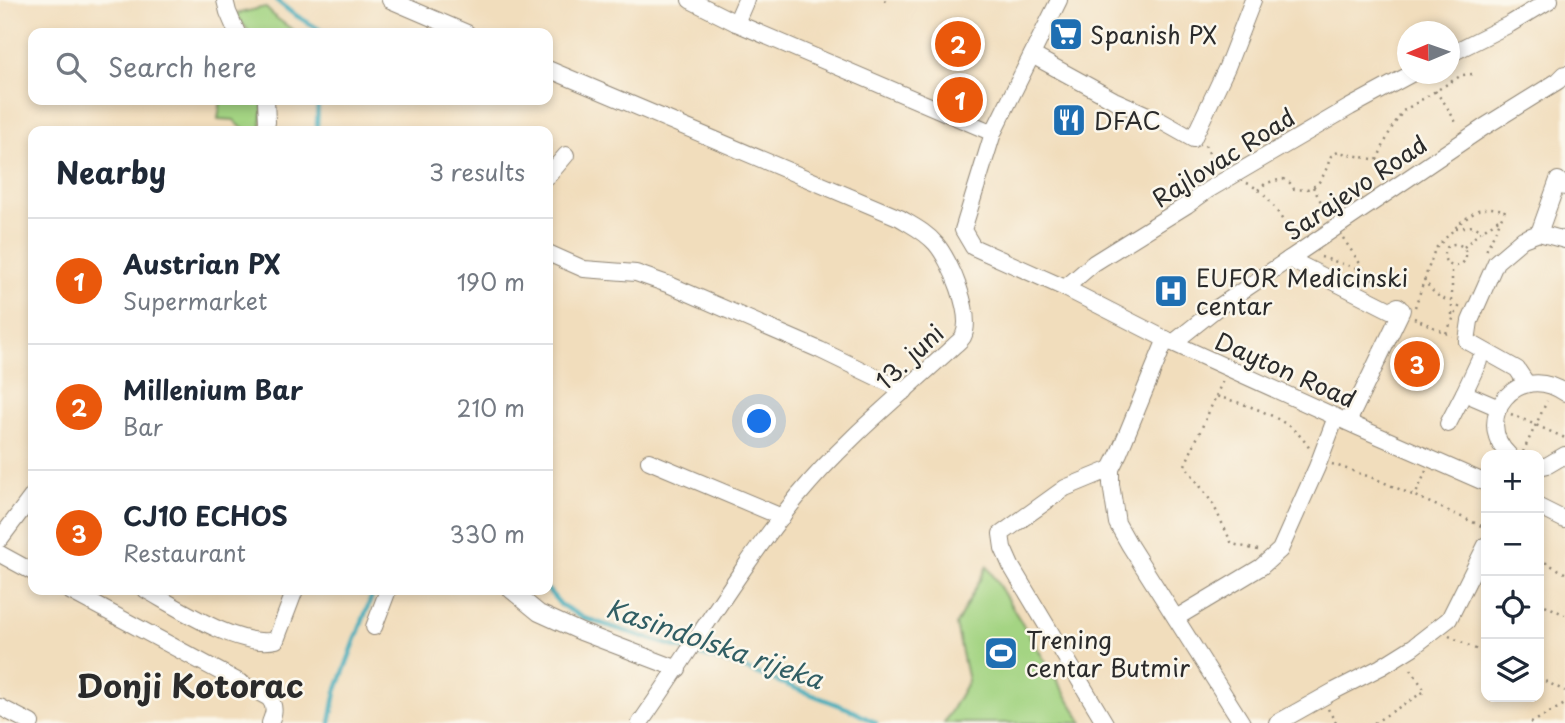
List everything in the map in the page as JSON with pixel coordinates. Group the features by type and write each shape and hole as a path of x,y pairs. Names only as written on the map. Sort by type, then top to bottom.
{"street":[{"path":"225,0 235,28"},
{"path":"390,0 455,28"},
{"path":"690,0 736,23 993,133 1059,0"},
{"path":"736,23 746,0"},
{"path":"1032,55 1193,139 1227,67 1253,0"},
{"path":"1460,49 1550,0"},
{"name":"13. juni","path":"553,71 900,218 925,233 944,254 965,313 963,336 955,345 844,446 799,495 758,549 640,723"},
{"name":"Sarajevo Road","path":"1169,341 1466,139 1563,81"},
{"name":"Rajlovac Road","path":"1065,288 1094,263 1208,190 1397,82"},
{"path":"266,105 266,126"},
{"name":"Dayton Road","path":"993,133 963,230 973,247 1065,288 1169,341 1481,481"},
{"path":"553,170 566,155"},
{"path":"1539,233 1558,180 1565,187"},
{"path":"1527,384 1517,369 1467,341 1470,321 1496,262 1523,239 1539,233 1565,240"},
{"path":"553,255 584,269 636,273 670,285 820,350 905,391"},
{"path":"1289,260 1390,310 1405,308"},
{"path":"1176,618 1261,567 1280,550 1319,460 1405,308"},
{"path":"1169,341 1111,469 1117,523 1242,723"},
{"path":"1448,424 1479,361"},
{"path":"1505,450 1499,442 1495,419 1506,397 1527,384 1543,383 1560,390"},
{"path":"1464,393 1499,408"},
{"path":"1544,466 1565,455"},
{"path":"649,460 782,517"},
{"path":"1105,723 1011,566 1003,548 1001,534 1065,488 1111,469"},
{"path":"0,539 28,502"},
{"path":"1544,510 1565,520"},
{"path":"0,554 28,569"},
{"path":"1277,723 1381,667 1450,619 1481,555"},
{"path":"77,595 269,698 274,711 270,723"},
{"path":"155,595 229,634 252,641 267,642 276,640 293,595"},
{"path":"374,627 386,595"},
{"path":"517,595 539,612 581,632 681,664"},
{"path":"0,707 31,723"}],"path":[{"path":"1258,190 1266,183 1283,179 1294,189 1303,191 1313,187 1325,174 1331,156 1338,152 1377,160 1391,129 1403,111 1462,75 1472,74"},
{"path":"1435,91 1466,139"},
{"path":"1405,308 1424,279 1436,250 1456,228 1478,210 1505,210 1485,251"},
{"path":"1464,248 1502,216"},
{"path":"1456,228 1473,226 1483,231"},
{"path":"1449,245 1464,248 1465,261 1459,266 1452,267 1444,261 1443,255 1449,245"},
{"path":"1452,267 1452,322"},
{"path":"1424,279 1439,297 1452,300"},
{"path":"1446,333 1463,299"},
{"path":"1225,374 1185,465 1213,504 1231,544 1274,555"},
{"path":"1524,450 1536,425 1560,390"},
{"path":"1217,394 1261,408 1297,432 1319,460 1376,480 1481,526"},
{"path":"1499,408 1565,438"},
{"path":"1415,496 1423,477"},
{"path":"1544,562 1565,573"},
{"path":"1544,604 1565,615"},
{"path":"1437,629 1481,652"},
{"path":"1374,723 1425,691 1401,654"},
{"path":"1544,680 1565,691"},
{"path":"1531,723 1565,704"}],"green space":[{"path":"265,7 290,28 246,28 235,14"},
{"path":"220,105 263,105 261,126 240,126 234,120 218,119"},
{"name":"Trening centar Butmir","path":"987,566 1083,723 944,723 968,681 956,625"}],"waterway":[{"name":"Kasindolska rijeka","path":"276,0 317,28"},
{"name":"Kasindolska rijeka","path":"317,126 318,105"},
{"path":"330,723 336,692 372,595"},
{"name":"Kasindolska rijeka","path":"552,595 561,605 584,618 685,650"},
{"name":"Kasindolska rijeka","path":"694,653 735,665 849,709 876,723"}],"place":[{"name":"Spanish PX","path":"1066,34"},
{"name":"Millenium Bar","path":"958,44"},
{"name":"Austrian PX","path":"960,100"},
{"name":"DFAC","path":"1069,120"},
{"name":"EUFOR Medicinski centar","path":"1171,291"},
{"name":"CJ10 ECHOS","path":"1417,364"},
{"name":"Trening centar Butmir","path":"1001,653"}],"district":[{"name":"Donji Kotorac","path":"190,685"}]}
